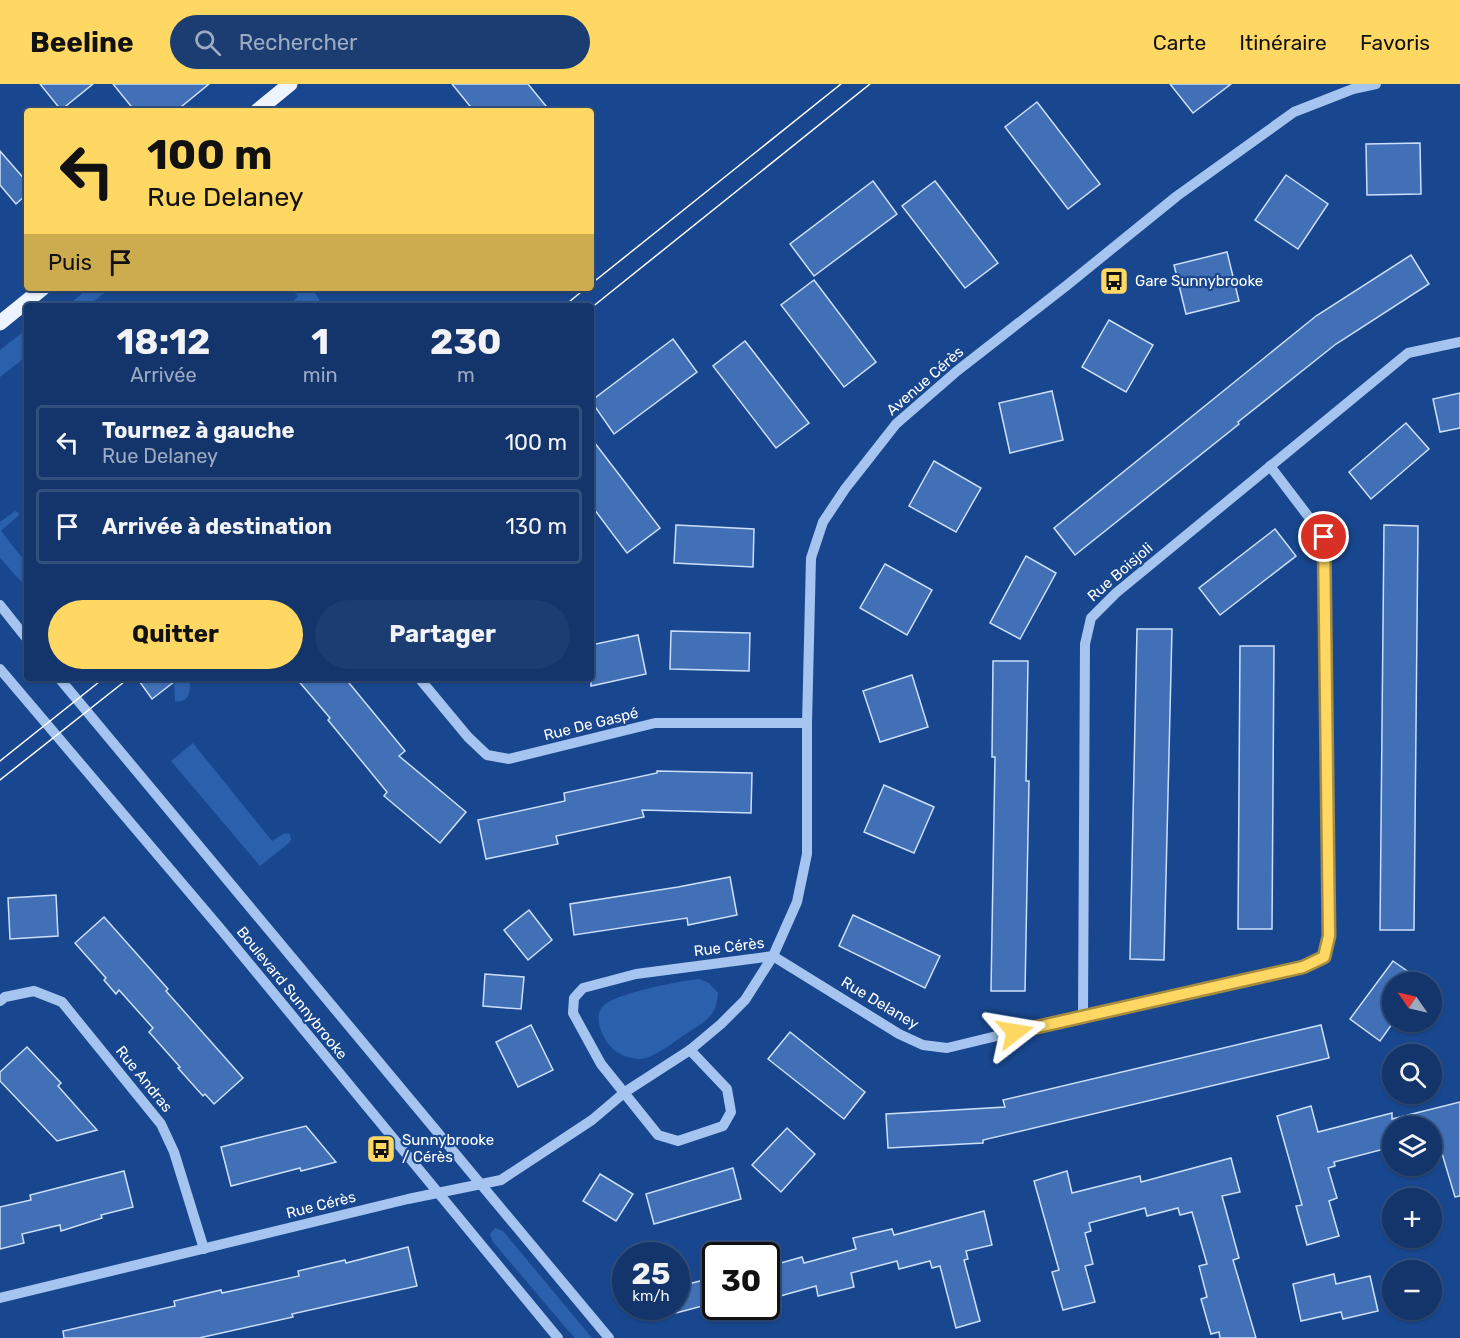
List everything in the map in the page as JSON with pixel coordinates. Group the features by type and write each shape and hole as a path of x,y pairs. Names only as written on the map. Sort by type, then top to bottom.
{"main road":[{"path":"261,108 290,84"},
{"path":"25,303 39,291"},
{"path":"0,323 24,303"}],"street":[{"name":"Avenue Cérès","path":"773,956 797,902 807,854 807,723 812,558 823,522 845,489 896,424 957,371 1177,196 1294,112 1343,93 1376,84"},
{"name":"Rue Boisjoli","path":"1083,1015 1085,644 1091,618 1116,593 1408,353 1460,342"},
{"name":"Rue Delaney","path":"773,956 899,1034 923,1045 947,1048 1083,1015 1303,967 1324,957 1329,936 1324,537 1270,466"},
{"path":"0,605 24,635"},
{"name":"Boulevard Sunnybrooke","path":"0,669 219,927 558,1338"},
{"name":"Boulevard Sunnybrooke","path":"62,681 609,1338"},
{"name":"Rue De Gaspé","path":"421,681 468,737 487,755 509,759 655,723 807,723"},
{"name":"Rue Cérès","path":"0,1298 408,1199 501,1180 592,1120 625,1092 690,1050 721,1024 745,999 773,956"},
{"name":"Rue Cérès","path":"690,1050 727,1089 731,1112 723,1126 678,1141 658,1135 601,1064 573,1013 573,998 583,988 636,974 773,956"},
{"name":"Rue Andras","path":"0,1001 5,997 34,991 62,1002 161,1124 174,1152 204,1250"}],"shaded area":[{"path":"85,291 106,291 92,303 71,303"},
{"path":"293,291 314,291 320,303 291,303 298,297"},
{"path":"24,331 24,358 0,377 0,350"},
{"path":"15,511 19,513 1,531 24,560 24,585 0,558 0,522"},
{"path":"174,681 190,681 187,698 175,701"},
{"path":"193,743 272,841 285,833 290,834 289,843 260,866 171,761"},
{"path":"699,979 709,983 718,993 713,1013 700,1025 646,1058 632,1058 620,1054 608,1043 602,1033 599,1015 603,1006 610,1001 634,992"},
{"path":"495,1228 503,1231 592,1338 575,1338 566,1328 493,1242 490,1234"}],"building":[{"path":"40,84 93,84 63,108 59,108"},
{"path":"113,84 209,84 180,108 133,108"},
{"path":"452,84 528,84 548,108 472,108"},
{"path":"1170,84 1231,84 1193,113"},
{"path":"1037,102 1100,184 1068,209 1005,127"},
{"path":"1420,143 1421,194 1367,195 1366,144"},
{"path":"0,151 24,179 24,197 16,204 0,185"},
{"path":"1286,175 1328,204 1298,249 1255,220"},
{"path":"873,181 897,214 814,276 790,244"},
{"path":"935,181 998,263 965,288 902,206"},
{"path":"1227,252 1239,301 1186,314 1174,265"},
{"path":"1411,255 1429,284 1336,344 1075,555 1054,528 1316,316"},
{"path":"814,280 876,362 844,387 781,305"},
{"path":"1109,320 1153,345 1126,392 1082,367"},
{"path":"673,339 697,372 614,434 594,405 594,399"},
{"path":"745,341 809,423 776,448 713,366"},
{"path":"1052,391 1063,440 1010,453 999,403"},
{"path":"1460,393 1460,428 1440,432 1433,399"},
{"path":"1406,423 1429,449 1371,499 1349,472"},
{"path":"594,442 660,528 627,553 594,509"},
{"path":"934,461 981,488 956,532 909,506"},
{"path":"676,525 754,529 753,567 674,563"},
{"path":"1384,525 1418,526 1414,930 1380,930"},
{"path":"1275,529 1296,556 1220,615 1199,588"},
{"path":"1026,556 1056,573 1020,639 990,623"},
{"path":"885,564 932,590 907,635 860,608"},
{"path":"1137,629 1172,629 1164,960 1130,959"},
{"path":"671,631 750,633 749,671 670,669"},
{"path":"638,635 646,674 591,686 591,681 594,681 594,644"},
{"path":"1240,646 1274,646 1272,929 1238,929"},
{"path":"993,661 1028,661 1026,781 1029,781 1025,991 991,991 995,757 992,757"},
{"path":"912,675 928,727 880,742 863,691"},
{"path":"139,681 175,681 152,699"},
{"path":"299,681 347,681 405,751 399,756 466,812 440,843 384,796 387,792 328,720 330,718"},
{"path":"657,771 752,773 751,813 642,810 644,817 556,836 558,844 486,859 478,820 565,801 564,793 657,773"},
{"path":"884,785 934,807 914,853 864,832"},
{"path":"730,877 737,915 688,925 687,918 574,935 570,904"},
{"path":"56,895 58,936 10,939 8,898"},
{"path":"529,910 552,940 528,960 504,930"},
{"path":"853,915 940,956 925,988 839,946"},
{"path":"104,917 243,1078 214,1104 205,1094 203,1096 178,1068 180,1067 149,1032 153,1028 119,990 116,994 104,980 106,978 75,943"},
{"path":"1393,961 1409,972 1385,972"},
{"path":"485,974 524,977 521,1009 483,1006"},
{"path":"1382,976 1382,1032 1386,1032 1380,1041 1350,1019"},
{"path":"531,1025 553,1070 518,1087 496,1042"},
{"path":"1321,1025 1329,1058 983,1140 983,1143 888,1148 886,1114 1005,1107 1003,1100"},
{"path":"790,1032 865,1092 844,1119 768,1059"},
{"path":"27,1047 61,1083 58,1086 97,1130 57,1141 0,1081 0,1072"},
{"path":"1460,1102 1460,1196 1455,1197 1442,1153 1442,1116 1404,1116"},
{"path":"1311,1106 1318,1132 1392,1113 1392,1116 1382,1116 1382,1150 1334,1162 1335,1166 1328,1168 1337,1198 1329,1201 1339,1236 1307,1245 1296,1206 1302,1205 1277,1116"},
{"path":"306,1126 336,1162 301,1171 300,1168 231,1186 221,1147"},
{"path":"787,1128 815,1154 781,1192 752,1165"},
{"path":"1231,1158 1240,1192 1222,1196 1239,1258 1233,1260 1256,1338 1220,1338 1219,1332 1211,1334 1201,1299 1207,1297 1199,1266 1207,1264 1192,1212 1180,1215 1178,1208 1147,1216 1145,1208 1089,1223 1091,1231 1085,1233 1093,1264 1085,1266 1095,1302 1063,1310 1052,1272 1059,1270 1034,1181 1067,1171 1072,1193 1140,1176 1141,1182"},
{"path":"733,1168 741,1199 654,1224 646,1194"},
{"path":"124,1171 133,1207 101,1215 102,1218 61,1231 60,1225 22,1234 24,1243 0,1249 0,1207 31,1200 30,1195"},
{"path":"600,1174 633,1194 616,1221 583,1201"},
{"path":"984,1211 992,1245 966,1251 968,1259 964,1260 980,1321 956,1328 940,1266 932,1268 930,1261 899,1269 897,1261 851,1273 854,1287 818,1296 816,1286 780,1296 780,1263 802,1257 804,1263 856,1249 853,1238 892,1229 894,1235"},
{"path":"408,1247 417,1286 199,1338 64,1338 63,1331 175,1306 174,1301 299,1276 298,1271 345,1260 346,1263"},
{"path":"1334,1274 1336,1284 1370,1276 1378,1311 1343,1319 1341,1312 1301,1321 1293,1284"},
{"path":"702,1280 702,1306 690,1309 690,1284"}],"tram line":[{"path":"594,282 841,84"},
{"path":"594,306 870,84"},
{"path":"568,303 582,291"},
{"path":"0,761 100,681"},
{"path":"0,780 125,681"}],"place":[{"name":"Gare Sunnybrooke","path":"1114,281"},
{"name":"Sunnybrooke / Cérès","path":"381,1149"}],"route":[{"path":"1015,1032 1303,967 1324,957 1329,936 1324,537"}]}
